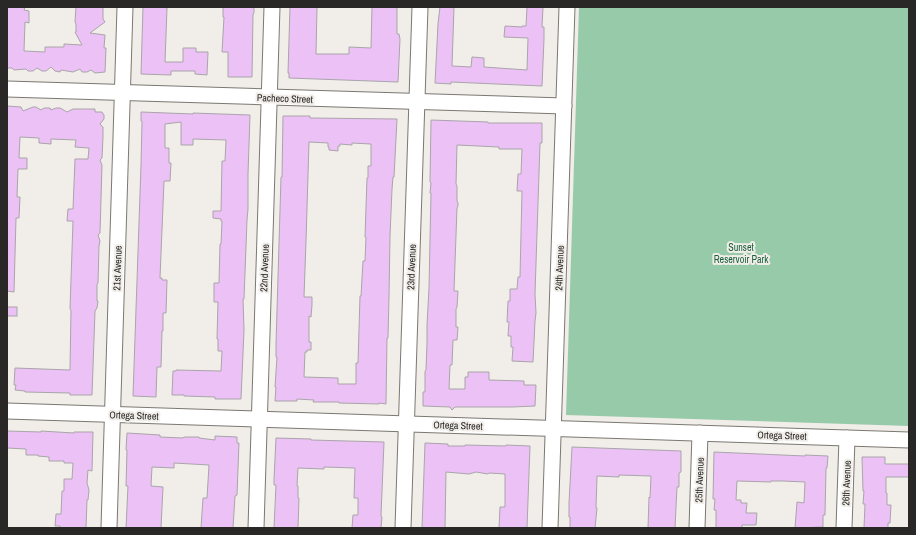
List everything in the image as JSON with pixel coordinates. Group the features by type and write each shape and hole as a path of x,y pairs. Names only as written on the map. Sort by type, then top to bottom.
{"street":[{"name":"21st Avenue","path":"109,528 125,7"},
{"name":"22nd Avenue","path":"256,528 272,7"},
{"name":"23rd Avenue","path":"403,528 420,7"},
{"name":"24th Avenue","path":"550,528 567,7"},
{"name":"Pacheco Street","path":"7,89 564,106"},
{"name":"Ortega Street","path":"7,411 909,440"},
{"name":"25th Avenue","path":"697,528 700,433"},
{"name":"26th Avenue","path":"844,528 847,438"}],"green space":[{"name":"Sunset Reservoir Park","path":"579,7 909,7 909,426 566,415"}],"building":[{"path":"7,7 25,7 24,10 29,11 29,23 25,22 24,51 45,52 45,47 64,47 64,44 82,45 75,32 76,7 103,7 103,19 105,22 90,33 105,35 105,72 95,73 91,70 82,72 80,69 73,72 61,70 60,72 55,71 51,67 46,71 42,71 37,68 33,71 28,71 26,69 14,70 12,68 7,68"},
{"path":"143,7 167,8 165,62 183,62 183,48 196,48 196,52 208,52 207,75 195,74 195,71 171,71 171,75 141,74"},
{"path":"223,7 254,7 252,77 228,77 228,52 222,52 224,17"},
{"path":"290,7 317,7 316,54 349,54 349,47 371,48 372,7 397,7 397,34 399,34 400,39 398,82 289,78"},
{"path":"440,7 454,7 452,66 471,67 472,57 484,58 484,67 527,70 528,38 504,37 505,26 526,26 527,7 543,7 542,27 544,27 544,39 542,86 451,82 451,84 435,83"},
{"path":"7,106 21,107 23,111 33,107 41,110 44,108 50,108 51,110 60,108 67,112 73,109 95,109 95,112 102,112 104,115 104,119 100,124 103,127 103,137 102,158 100,160 102,165 100,233 98,235 100,241 97,284 98,301 95,311 92,395 70,395 70,393 25,392 15,390 15,368 70,370 70,309 73,221 67,221 68,209 73,209 75,159 88,159 89,148 75,147 76,140 51,139 51,144 39,143 39,138 20,137 19,158 27,158 27,169 18,169 17,197 20,197 19,218 16,218 14,292 7,291"},
{"path":"141,112 250,115 241,399 215,399 215,397 172,395 173,371 221,371 222,351 218,351 218,302 214,302 214,283 219,283 222,221 221,219 213,218 213,211 221,211 222,161 225,161 226,140 193,139 193,145 181,145 181,122 165,124 165,148 169,148 169,163 171,163 170,181 164,181 160,278 162,278 162,280 167,280 166,313 163,313 161,367 157,367 156,397 133,396 141,165"},
{"path":"283,116 310,116 310,118 397,119 390,236 386,404 313,402 314,400 297,399 297,401 275,401","holes":["309,142 328,143 329,150 338,151 338,146 340,146 340,144 371,144 371,166 368,166 367,178 365,261 363,261 360,296 356,384 338,384 338,378 304,377 305,352 307,352 307,350 311,350 311,342 309,342 309,316 311,317 312,305 312,297 304,297"]},
{"path":"431,120 488,123 542,123 542,143 540,143 535,294 536,313 533,362 512,361 513,347 511,347 511,336 508,336 509,322 507,322 510,289 517,289 518,277 520,277 522,191 517,191 518,174 521,174 522,149 499,149 499,147 457,145 456,184 458,206 454,291 458,291 456,327 458,327 457,340 453,340 449,389 465,389 465,377 468,377 468,372 489,372 489,380 524,381 524,385 536,385 535,406 455,407 452,410 450,407 423,406 423,392 425,392 429,288"},
{"path":"7,307 17,307 17,316 7,316"},
{"path":"7,431 74,433 93,432 92,471 88,470 87,483 89,490 87,500 86,528 60,528 60,526 55,526 56,514 61,514 64,479 72,479 73,463 64,463 64,461 49,461 49,457 26,455 26,449 7,448"},
{"path":"127,433 160,435 160,437 199,437 215,440 215,436 237,437 237,443 239,443 237,495 235,496 233,528 201,528 203,498 207,498 209,465 174,463 174,468 152,467 151,486 163,487 161,528 126,528 128,486 126,486"},
{"path":"276,438 384,442 381,528 352,528 353,515 358,515 358,498 354,498 355,468 324,467 324,469 298,468 298,528 274,528"},
{"path":"425,443 448,444 448,446 530,446 527,528 499,528 500,507 505,507 505,474 476,472 469,474 446,472 445,528 422,528"},
{"path":"572,447 681,451 681,472 679,473 679,487 677,487 675,528 648,528 651,476 619,475 619,477 597,476 597,508 595,528 570,528 569,503"},
{"path":"714,452 828,456 823,527 795,528 797,502 804,503 805,482 737,481 736,500 741,500 741,503 747,503 746,513 757,513 756,525 742,525 742,528 716,528 716,510 714,510 715,499 713,499"},
{"path":"862,457 885,457 885,464 909,464 909,477 886,477 887,505 891,505 890,523 888,523 888,528 864,528 865,504 863,504 864,491"}]}
